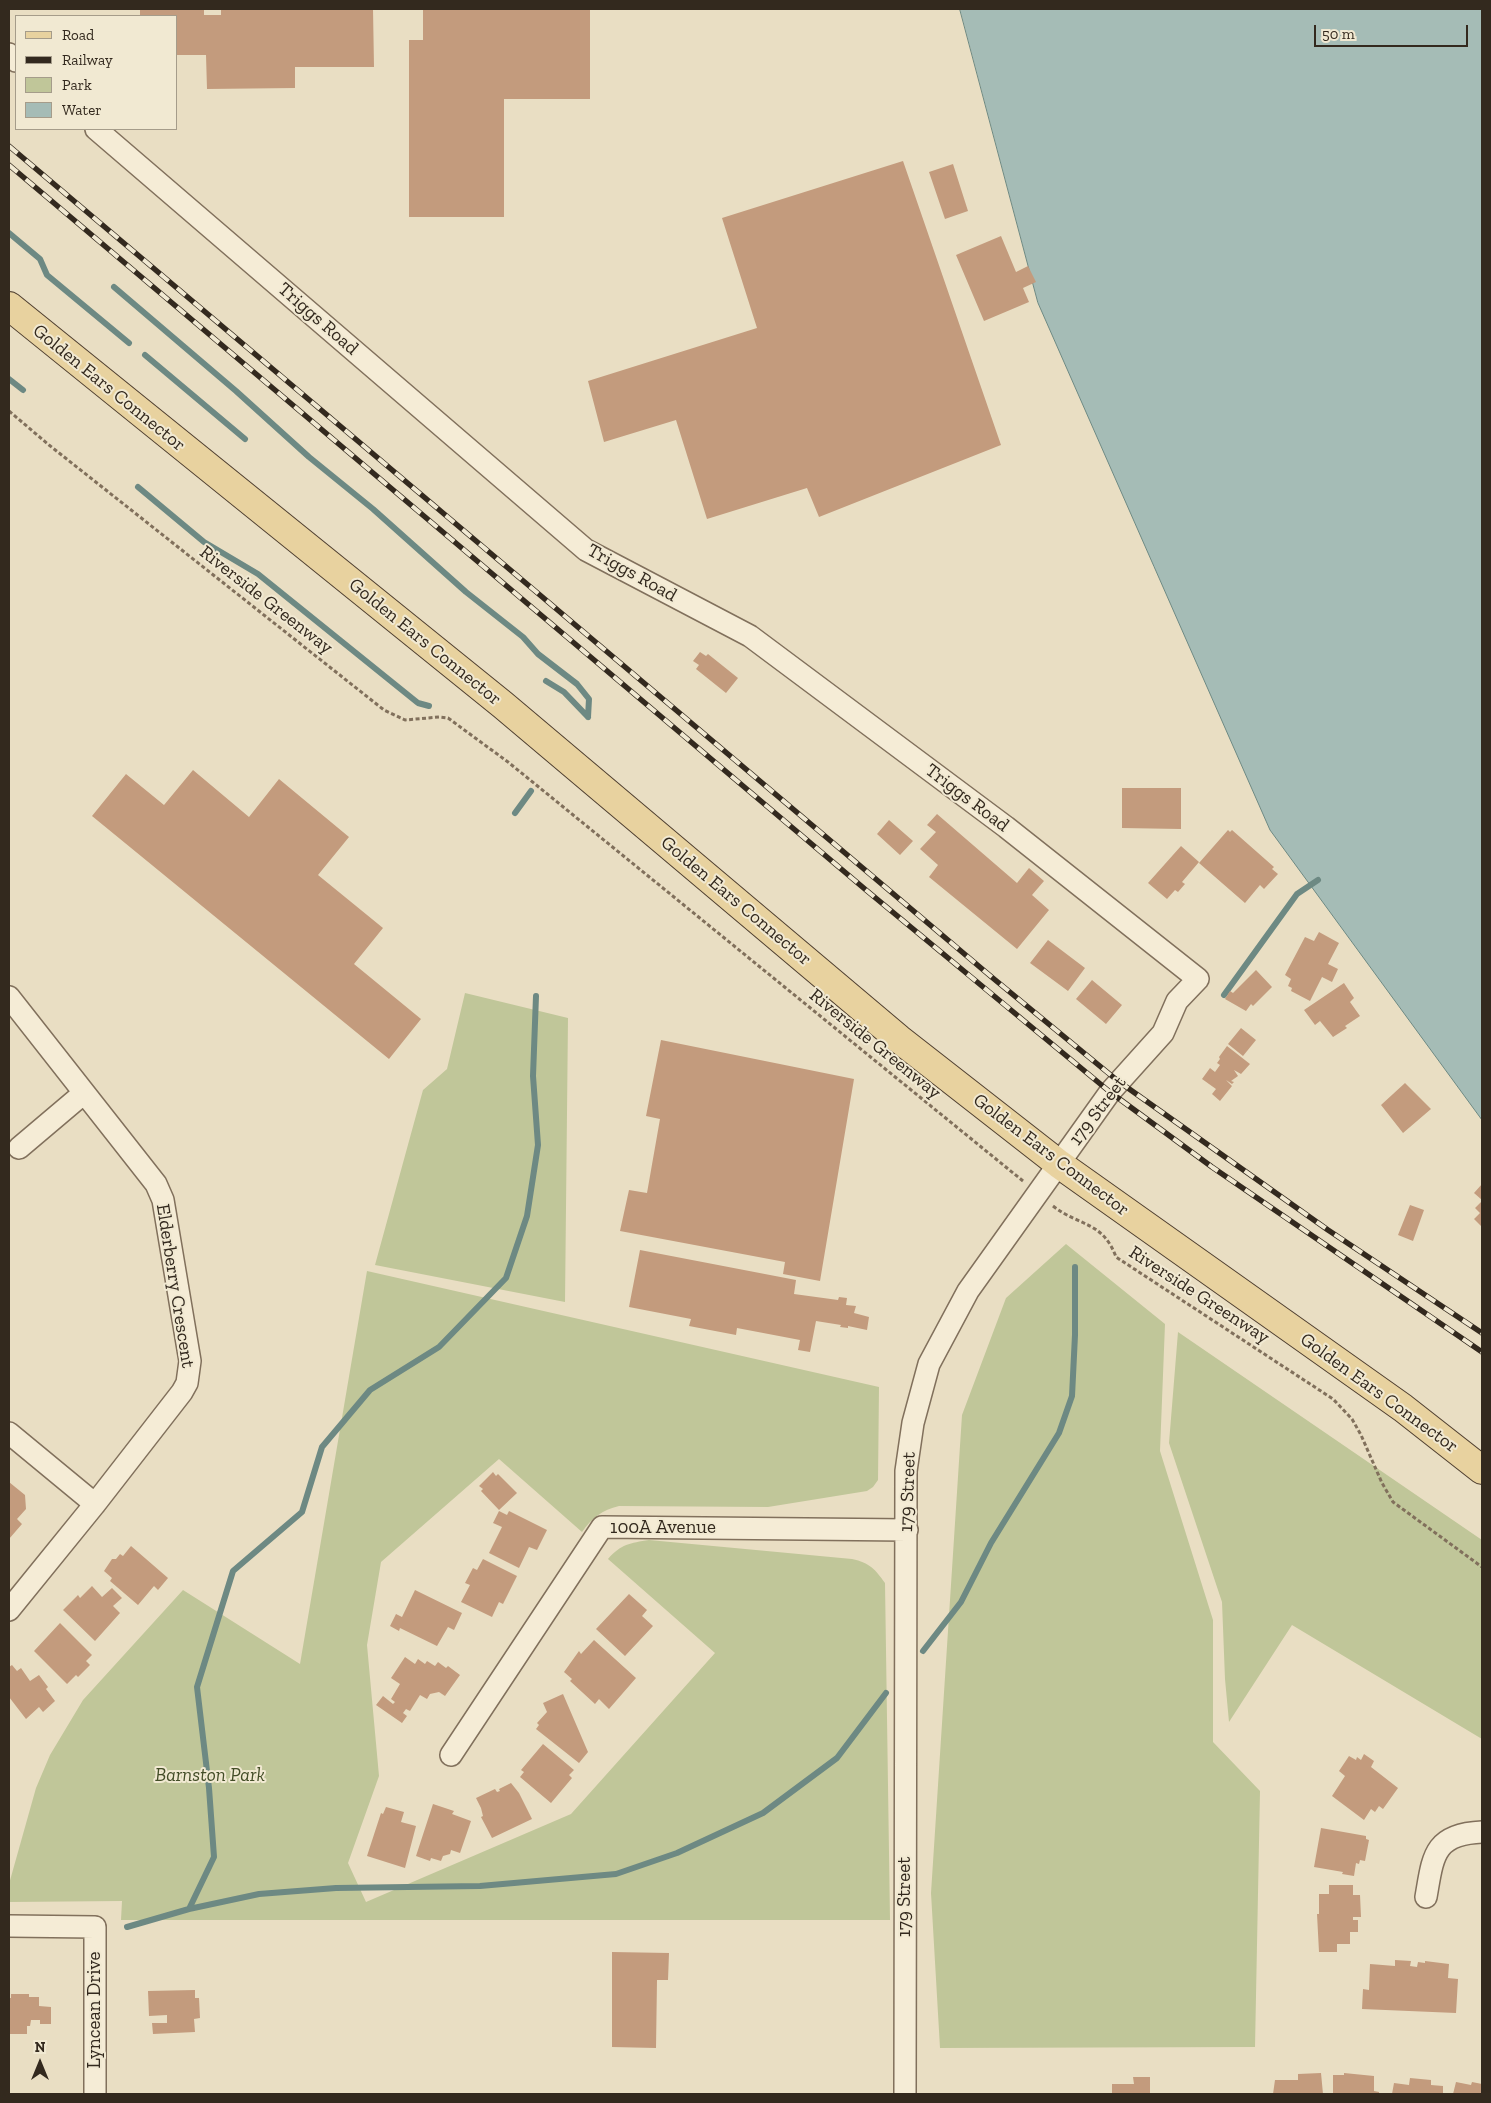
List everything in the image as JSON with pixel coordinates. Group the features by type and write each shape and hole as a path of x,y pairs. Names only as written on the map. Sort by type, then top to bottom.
{"main road":[{"name":"Golden Ears Connector","path":"9,306 504,705 900,1039 1059,1164 1395,1403 1482,1470"}],"street":[{"name":"Triggs Road","path":"97,130 586,550 750,636 1006,828 1198,979"},
{"name":"179 Street","path":"905,2094 906,1471 913,1423 929,1364 968,1291 1118,1081 1163,1033 1177,1000 1198,979"},
{"name":"Elderberry Crescent","path":"9,997 150,1175 163,1200 190,1360 187,1383 96,1504"},
{"path":"18,1148 84,1093"},
{"path":"9,1433 96,1504 9,1610"},
{"name":"100A Avenue","path":"451,1755 602,1527 907,1530"},
{"path":"1426,1897 1432,1862 1441,1845 1456,1837 1482,1832"},
{"name":"Lyncean Drive","path":"9,1926 95,1927 95,2094"}],"path":[{"name":"Riverside Greenway","path":"9,411 79,470 384,710 405,720 448,718 508,762 1016,1175"},
{"name":"Riverside Greenway","path":"1064,1214 1096,1228 1112,1246 1116,1257 1332,1399 1352,1419 1393,1502 1482,1567"}],"green space":[{"path":"465,993 568,1018 565,1302 375,1265 423,1090 447,1069"},
{"path":"1066,1244 1165,1324 1160,1451 1213,1620 1213,1742 1260,1791 1255,2047 940,2048 931,1893 962,1415 1006,1298"},
{"name":"Barnston Park","path":"367,1271 879,1387 878,1480 867,1491 768,1507 619,1506 598,1515 582,1532 499,1459 381,1562 367,1645 379,1776 348,1863 366,1902 571,1814 715,1653 608,1559 617,1550 626,1545 649,1540 852,1559 872,1567 885,1583 890,1920 121,1920 122,1901 9,1902 9,1884 36,1788 50,1755 83,1700 183,1590 300,1664"},
{"path":"1178,1332 1482,1540 1482,1739 1292,1625 1229,1722 1222,1602 1169,1443"}],"water":[{"path":"960,9 1482,9 1482,1120 1270,830 1038,303"}],"building":[{"path":"140,9 204,9 204,15 221,15 221,9 373,9 374,67 295,67 295,88 207,89 206,55 178,55 178,15 140,15"},
{"path":"423,9 590,9 590,99 504,99 504,217 409,217 409,40 423,40"},
{"path":"903,161 1001,445 819,517 807,488 707,519 676,420 604,442 588,381 757,328 722,218"},
{"path":"953,164 968,211 945,219 929,172"},
{"path":"1001,236 1016,272 1028,266 1036,282 1023,288 1029,302 984,321 956,255"},
{"path":"700,652 706,656 708,654 738,678 726,693 696,669 699,665 693,661"},
{"path":"193,770 249,817 279,779 349,837 318,875 383,928 354,964 421,1019 389,1059 92,816 126,774 164,805"},
{"path":"1122,788 1181,788 1181,829 1122,828"},
{"path":"937,814 1017,883 1029,868 1044,881 1032,895 1049,910 1017,949 929,877 938,865 920,849 936,832 927,825"},
{"path":"889,820 913,841 900,855 877,834"},
{"path":"1228,830 1230,832 1232,830 1274,867 1272,869 1278,874 1264,889 1260,885 1245,903 1199,863"},
{"path":"1181,846 1199,862 1182,882 1185,884 1178,892 1175,890 1167,899 1148,883"},
{"path":"1319,932 1339,943 1328,964 1338,969 1332,982 1322,977 1310,1001 1291,991 1292,988 1288,986 1291,979 1285,975 1305,937 1314,941"},
{"path":"1048,940 1085,968 1068,991 1030,963"},
{"path":"1256,970 1272,987 1253,1006 1251,1004 1246,1011 1225,999 1230,991 1233,993"},
{"path":"1092,980 1122,1005 1106,1024 1076,999"},
{"path":"1344,983 1354,998 1350,1002 1360,1016 1333,1037 1320,1021 1315,1025 1304,1010"},
{"path":"1241,1028 1256,1040 1243,1056 1228,1044"},
{"path":"661,1040 854,1079 820,1281 783,1274 785,1262 620,1231 629,1190 647,1193 660,1119 646,1116"},
{"path":"1227,1046 1250,1064 1241,1074 1234,1070 1238,1076 1231,1081 1234,1082 1232,1084 1226,1080 1232,1086 1220,1101 1212,1094 1216,1089 1202,1079 1210,1068 1215,1072 1220,1065 1217,1063 1220,1059 1219,1057"},
{"path":"1405,1083 1431,1109 1403,1133 1381,1105"},
{"path":"1482,1184 1482,1200 1474,1193"},
{"path":"1482,1201 1482,1227 1474,1219 1480,1213 1475,1208"},
{"path":"1410,1205 1424,1210 1413,1241 1398,1235"},
{"path":"640,1250 796,1280 794,1294 838,1300 839,1297 847,1298 846,1305 856,1306 854,1313 869,1317 867,1330 848,1326 848,1328 840,1327 841,1325 816,1321 810,1352 798,1350 800,1340 737,1328 736,1335 689,1326 691,1319 629,1307"},
{"path":"493,1472 496,1476 498,1474 517,1493 499,1510 481,1491 483,1489 479,1486"},
{"path":"9,1482 25,1495 26,1509 17,1519 22,1524 9,1539"},
{"path":"499,1511 507,1515 509,1511 547,1530 537,1550 529,1547 519,1568 489,1553 502,1527 493,1523"},
{"path":"131,1546 168,1578 158,1590 154,1586 138,1605 110,1581 112,1578 104,1571 112,1559 116,1559 120,1554 123,1556"},
{"path":"483,1559 517,1576 503,1604 499,1602 492,1617 461,1602 470,1585 465,1583 473,1568 477,1570"},
{"path":"92,1586 102,1597 112,1588 122,1598 113,1606 120,1613 95,1641 63,1610 78,1595 80,1598"},
{"path":"415,1590 462,1613 454,1630 448,1627 437,1646 400,1628 399,1631 390,1626 396,1614 402,1617"},
{"path":"629,1594 647,1610 642,1616 653,1626 625,1656 596,1629"},
{"path":"60,1623 92,1655 86,1661 90,1665 78,1677 76,1675 67,1684 34,1651"},
{"path":"594,1640 636,1678 609,1709 599,1699 595,1704 570,1681 572,1679 564,1672 579,1651 581,1654"},
{"path":"405,1657 415,1664 418,1659 425,1664 427,1661 435,1666 438,1662 446,1668 448,1666 460,1675 445,1696 439,1692 430,1694 427,1699 420,1695 410,1711 406,1709 403,1713 407,1716 402,1723 376,1705 383,1696 393,1704 395,1702 391,1699 400,1684 391,1678"},
{"path":"12,1665 17,1671 21,1668 30,1681 39,1675 48,1687 46,1689 55,1701 43,1712 39,1707 26,1719 9,1697 9,1667"},
{"path":"563,1694 588,1752 579,1763 536,1729 539,1725 537,1723 547,1712 543,1703"},
{"path":"543,1744 574,1770 569,1775 572,1778 551,1803 520,1777 524,1772 521,1770"},
{"path":"1364,1754 1374,1761 1371,1767 1398,1788 1383,1809 1379,1806 1375,1812 1371,1809 1364,1820 1332,1796 1345,1776 1339,1771 1349,1756 1356,1760 1357,1757 1361,1760"},
{"path":"511,1783 519,1793 532,1819 492,1838 481,1817 483,1816 481,1808 476,1798 495,1789 497,1792 500,1791 499,1789"},
{"path":"433,1804 454,1811 452,1814 471,1821 460,1853 451,1850 450,1854 443,1856 441,1861 431,1858 430,1861 416,1856"},
{"path":"386,1807 404,1812 401,1822 416,1826 405,1868 367,1856 381,1813 383,1814"},
{"path":"1321,1828 1366,1836 1366,1839 1369,1840 1365,1861 1360,1860 1359,1864 1356,1863 1354,1876 1314,1867"},
{"path":"1329,1885 1353,1885 1353,1895 1360,1895 1361,1917 1353,1917 1353,1920 1358,1920 1358,1932 1350,1932 1350,1944 1337,1944 1337,1952 1319,1952 1317,1914 1319,1914 1319,1894 1329,1894"},
{"path":"612,1952 669,1953 668,1980 657,1980 656,2048 612,2047"},
{"path":"1395,1960 1411,1961 1410,1966 1417,1967 1418,1962 1425,1963 1425,1961 1449,1964 1448,1978 1458,1979 1456,2013 1362,2009 1363,1989 1369,1990 1370,1964 1395,1966"},
{"path":"195,1990 195,1998 199,1998 200,2018 194,2019 195,2032 153,2034 152,2023 167,2023 167,2015 149,2016 148,1991"},
{"path":"11,1994 29,1994 29,1997 39,1997 39,2006 51,2007 51,2024 40,2024 40,2020 31,2020 30,2026 27,2026 27,2034 9,2034 9,1998 11,1998"},
{"path":"1321,2073 1323,2094 1273,2094 1275,2080 1298,2080 1298,2074"},
{"path":"1344,2073 1374,2076 1374,2091 1379,2092 1379,2094 1333,2094 1333,2075 1344,2075"},
{"path":"1133,2077 1150,2077 1150,2094 1112,2094 1112,2084 1134,2084"},
{"path":"1410,2078 1431,2080 1431,2085 1443,2086 1443,2094 1392,2094 1394,2083 1409,2085"},
{"path":"1456,2082 1471,2085 1472,2082 1482,2084 1482,2094 1453,2094"}],"waterway":[{"path":"9,233 40,259 47,275 129,343"},
{"path":"114,287 236,391 309,457 373,509 466,592 523,637 538,654 577,684 589,699 588,717"},
{"path":"145,355 245,439"},
{"path":"9,379 23,390"},
{"path":"138,487 204,542 258,574 418,703 429,706"},
{"path":"546,681 564,692 588,717"},
{"path":"515,813 531,791"},
{"path":"1224,995 1297,894 1318,880"},
{"path":"189,1909 214,1857 209,1788 197,1687 233,1571 302,1512 322,1447 370,1390 439,1347 506,1278 527,1216 538,1145 533,1076 536,996"},
{"path":"923,1651 961,1602 991,1543 1059,1433 1072,1396 1075,1335 1075,1267"},
{"path":"127,1927 189,1909 259,1894 336,1888 480,1886 616,1874 677,1853 763,1813 837,1758 886,1693"}],"railway":[{"path":"9,146 994,979 1118,1081 1328,1230 1482,1333"},
{"path":"9,165 866,890 1110,1092 1212,1167 1482,1352"}]}
